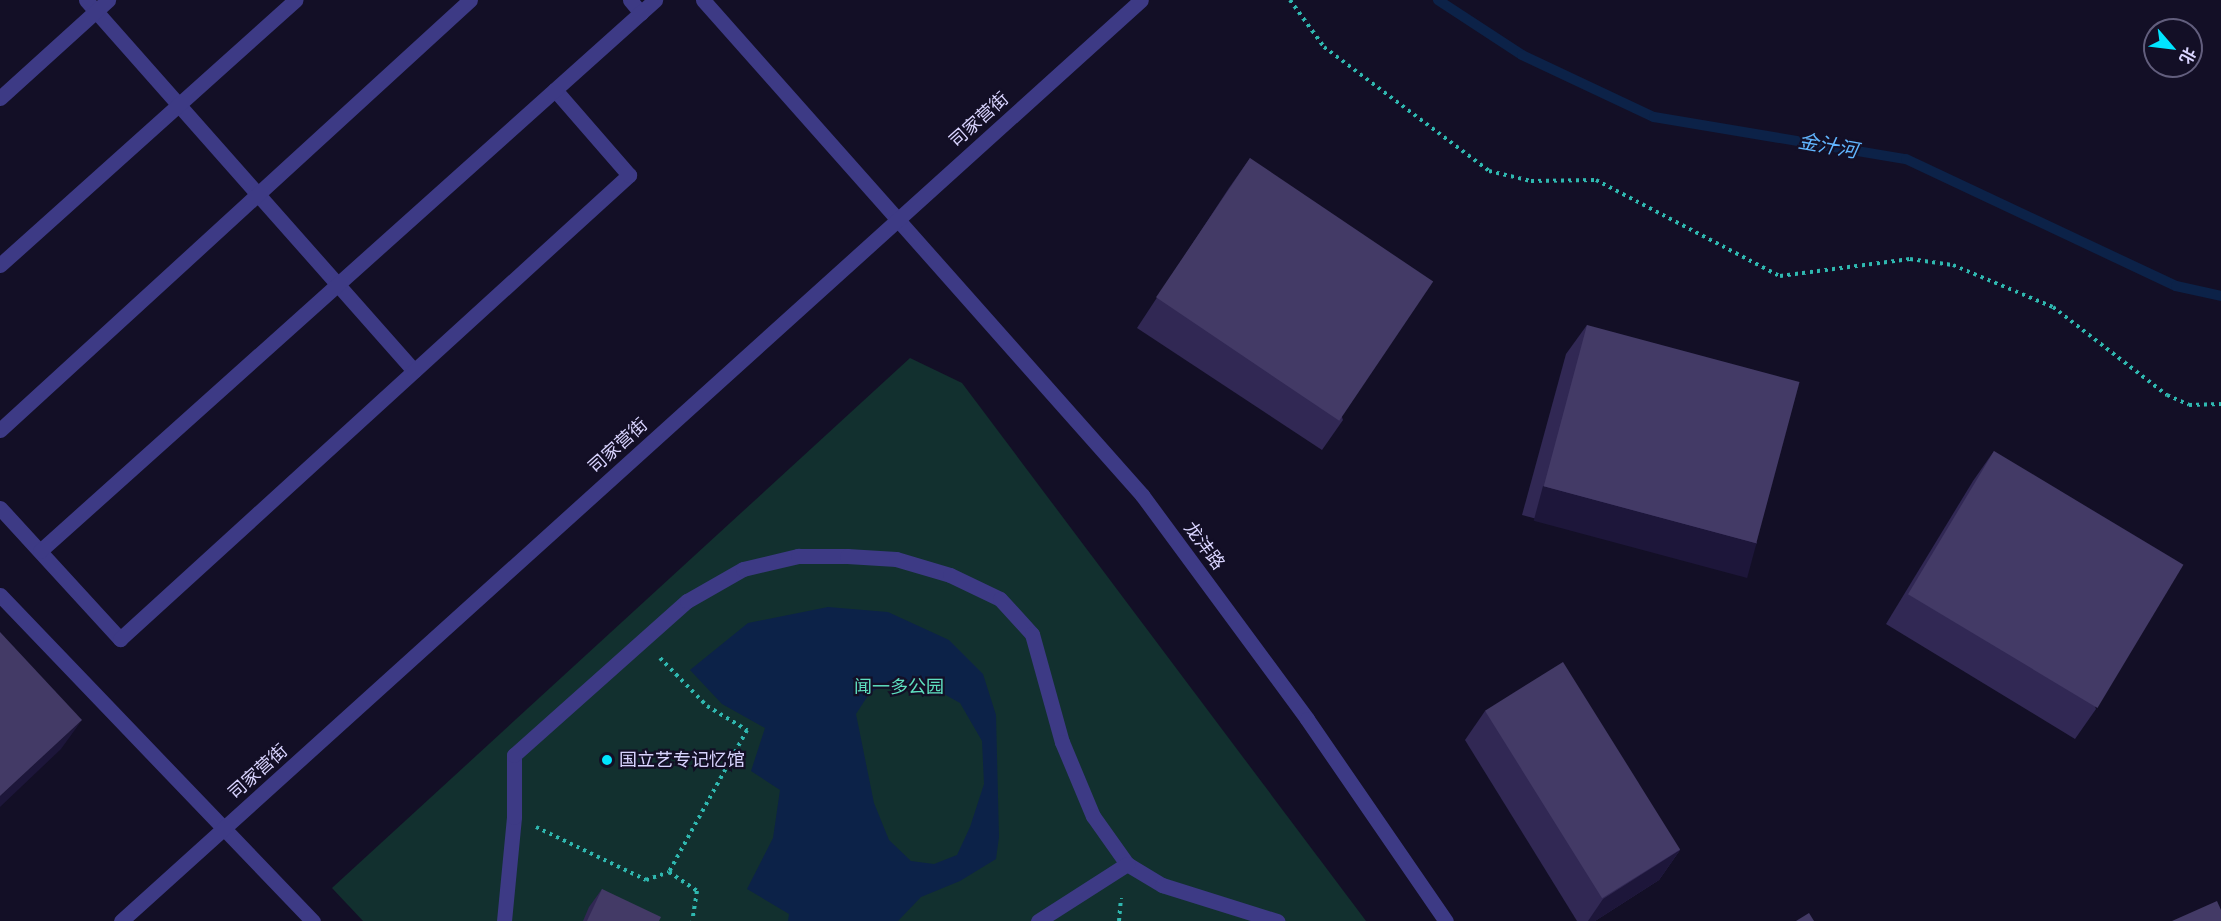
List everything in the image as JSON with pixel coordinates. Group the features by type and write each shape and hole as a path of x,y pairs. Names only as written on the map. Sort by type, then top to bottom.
{"street":[{"path":"0,98 91,5 108,0"},
{"path":"0,265 295,0"},
{"path":"0,430 471,0"},
{"path":"630,0 641,13"},
{"path":"40,552 655,0"},
{"name":"龙沣路","path":"703,0 1142,495 1307,719 1446,921"},
{"name":"司家营街","path":"122,921 1141,0"},
{"path":"91,5 414,371"},
{"path":"0,508 120,639 629,175 555,90"},
{"path":"504,921 514,817 514,755 687,601 743,568 798,556 896,559 950,575 1000,599 1032,634 1062,742 1093,816 1127,864 1161,885 1277,921"},
{"path":"0,595 313,921"},
{"path":"1038,921 1127,864"}],"path":[{"path":"1290,0 1324,47 1489,171 1531,181 1596,180 1780,276 1910,259 1953,265 2053,307 2167,395 2189,405 2221,404"},
{"path":"514,817 646,880 669,872 747,730 707,706 642,641"},
{"path":"669,872 697,891 692,921"}],"green space":[{"name":"闻一多公园","path":"910,358 962,383 1366,921 363,921 332,888"}],"water":[{"path":"828,607 888,612 949,640 983,674 996,715 999,837 996,859 960,881 921,897 898,921 788,921 789,914 747,889 773,838 780,790 751,771 765,728 722,704 690,670 748,623","holes":["901,685 942,693 960,703 982,741 984,784 970,827 957,855 934,864 911,861 889,840 874,803 856,714 869,694 879,687"]}],"building":[{"path":"1250,158 1433,282 1339,421 1156,297"},
{"path":"1587,325 1800,382 1756,543 1544,486"},
{"path":"1994,451 2183,565 2097,708 1908,594"},
{"path":"0,632 82,720 0,796"},
{"path":"1563,662 1680,849 1602,898 1485,711"},
{"path":"602,889 661,917 659,921 587,921"},
{"path":"2217,901 2221,910 2221,921 2172,921"},
{"path":"1809,913 1814,921 1796,921"}],"waterway":[{"name":"金汁河","path":"1438,0 1522,55 1654,117 1906,159 2176,286 2221,296"}],"place":[{"name":"国立艺专记忆馆","path":"607,760"}]}
